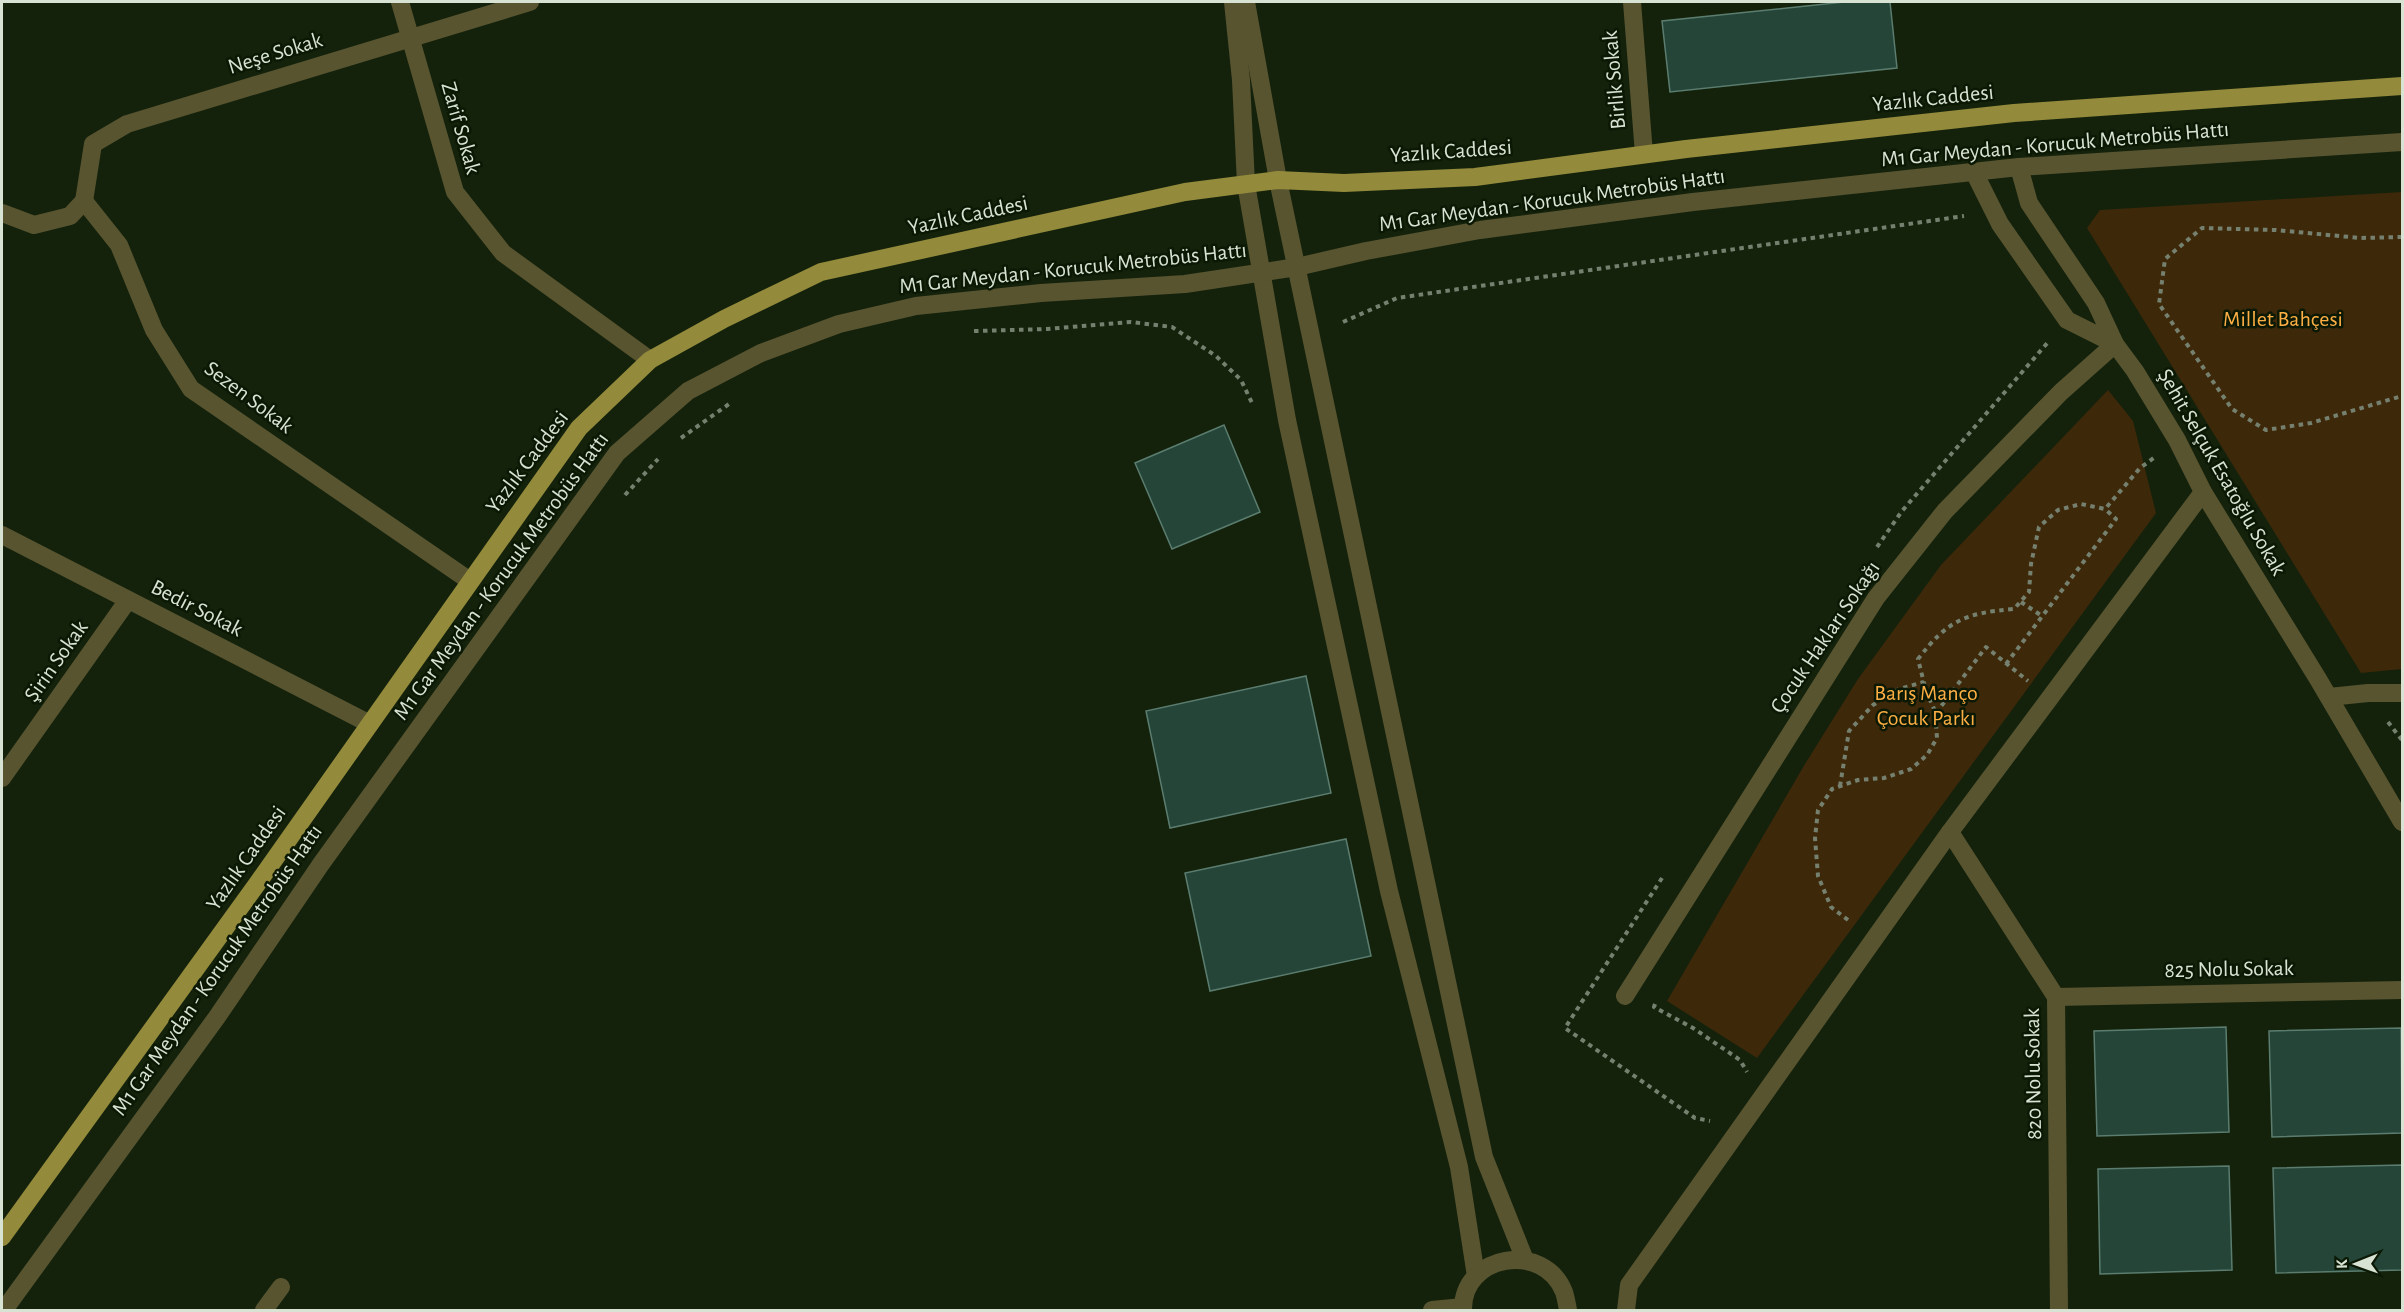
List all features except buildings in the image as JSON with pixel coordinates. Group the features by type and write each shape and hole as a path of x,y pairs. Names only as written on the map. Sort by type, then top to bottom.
{"main road":[{"name":"Yazlık Caddesi","path":"2,1237 250,894 579,428 650,360 724,319 821,272 1185,192 1278,180 1344,183 1474,177 1644,154 2014,113 2403,86"}],"street":[{"name":"Zarif Sokak","path":"400,2 455,192 503,253 650,360"},
{"name":"Neşe Sokak","path":"84,201 93,144 127,124 530,2"},
{"path":"1233,2 1241,80 1246,184 1287,420 1384,868 1459,1167 1476,1276"},
{"path":"1246,2 1278,180 1484,1157 1524,1260"},
{"name":"Birlik Sokak","path":"1632,2 1644,154"},
{"name":"M1 Gar Meydan - Korucuk Metrobüs Hattı","path":"4,1311 217,1017 321,864 617,453 688,391 761,353 839,324 916,306 1041,293 1185,284 1297,267 1366,251 1480,230 1693,202 2019,166 2403,142"},
{"path":"2019,166 2029,203 2096,303 2115,344"},
{"name":"Şehit Selçuk Esatoğlu Sokak","path":"1974,172 2000,224 2067,320 2115,344 2135,371 2177,440 2203,492 2403,822"},
{"path":"2,213 34,225 70,216 84,201"},
{"name":"Sezen Sokak","path":"84,201 119,244 154,330 191,389 470,581"},
{"name":"Çocuk Hakları Sokağı","path":"1625,996 1875,598 1945,511 2061,392 2115,344"},
{"path":"1626,1311 1629,1285 1950,832 2203,492"},
{"name":"Bedir Sokak","path":"2,535 370,724"},
{"name":"Şirin Sokak","path":"2,778 128,600"},
{"path":"2329,697 2368,693 2403,693"},
{"name":"820 Nolu Sokak","path":"1950,832 2056,997 2059,1311"},
{"name":"825 Nolu Sokak","path":"2056,997 2403,990"},
{"path":"1432,1311 1463,1309 1467,1290 1476,1276 1490,1265 1506,1259 1524,1260 1541,1266 1555,1277 1564,1293 1568,1311"},
{"path":"264,1311 281,1287"}],"path":[{"path":"1343,322 1397,298 1964,216"},
{"path":"2403,237 2360,238 2202,228 2165,259 2159,304 2232,409 2266,430 2311,423 2403,396"},
{"path":"970,331 1047,329 1131,322 1172,327 1216,356 1241,380 1256,410"},
{"path":"677,441 734,401"},
{"path":"2105,509 2140,468 2177,440"},
{"path":"624,497 660,456"},
{"path":"1848,920 1831,907 1818,876 1815,838 1818,810 1832,789 1858,780 1884,778 1911,769 1927,755 1937,738 1935,714 1918,659 1935,637 1958,619 1987,611 2014,609 2021,602 2029,592 2031,564 2039,527 2058,510 2081,504 2105,509 2116,519 2006,664"},
{"path":"2021,602 2042,616"},
{"path":"1935,714 1986,648 2029,681"},
{"path":"1840,786 1849,731 1873,705 1899,689 1924,682"},
{"path":"1608,961 1564,1028 1695,1118 1710,1121 1716,1114"},
{"path":"1660,997 1654,1007 1693,1028 1740,1060 1747,1072 1741,1081"}],"green space":[{"name":"Millet Bahçesi","path":"2402,192 2402,669 2361,673 2087,228 2100,210"},
{"name":"Barış Manço Çocuk Parkı","path":"2108,390 2133,421 2156,513 1757,1058 1667,1001 1805,764 1858,679 1941,565"}]}
